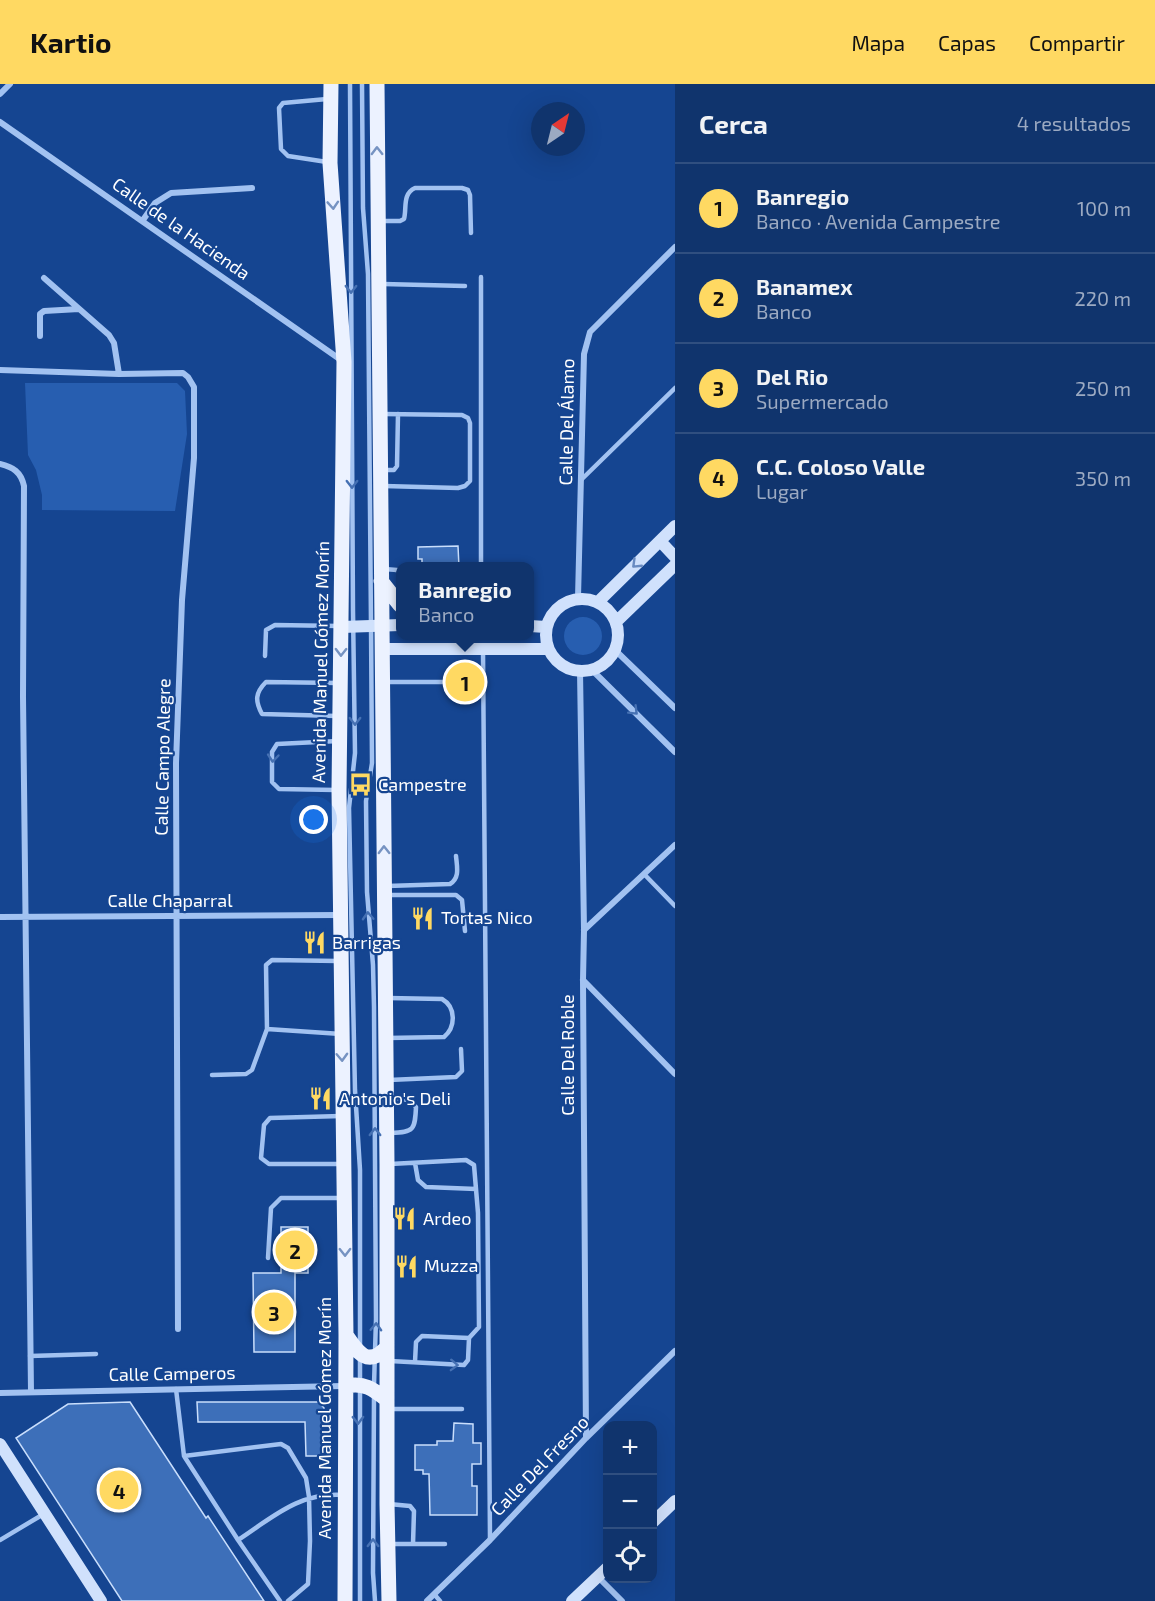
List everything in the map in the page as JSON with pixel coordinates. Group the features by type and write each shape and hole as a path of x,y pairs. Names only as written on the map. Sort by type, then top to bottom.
{"main road":[{"path":"372,84 377,92 380,284 381,575 377,625 382,649 387,1133 377,1354 387,1405 389,1601"},
{"name":"Avenida Manuel Gómez Morín","path":"330,91 330,163 344,362 347,626 341,683 339,790 346,1335 352,1385 344,1495 345,1601"},
{"path":"381,575 396,599"},
{"path":"346,1335 377,1354"},
{"path":"352,1385 374,1389 387,1405"}],"street":[{"path":"0,94 10,84"},
{"name":"Calle de la Hacienda","path":"0,122 344,362"},
{"path":"143,220 155,203 171,193 252,188"},
{"name":"Calle Del Álamo","path":"578,598 586,340 590,332 675,247"},
{"path":"44,278 109,335 114,343 119,374"},
{"path":"40,336 40,314 44,310 80,309"},
{"name":"Calle Campo Alegre","path":"0,370 183,374 188,377 194,387 194,458 182,600 176,763 178,1329"},
{"path":"0,464 17,471 22,477 24,486 23,697 31,1392"},
{"path":"598,602 675,526"},
{"path":"660,541 675,557"},
{"path":"616,622 675,565"},
{"path":"586,671 610,659 618,641 616,622 612,614 598,602 578,598 567,601 550,616 545,638 548,649 561,664 586,671 675,752"},
{"path":"347,626 396,625"},
{"path":"534,626 546,627"},
{"path":"382,649 548,649"},
{"path":"615,650 675,707"},
{"name":"Calle Del Roble","path":"586,671 583,980 586,1438"},
{"path":"584,930 675,844"},
{"name":"Calle Chaparral","path":"0,917 340,915"},
{"path":"583,980 675,1074"},
{"name":"Calle Del Fresno","path":"427,1601 490,1540 586,1438 675,1351"},
{"name":"Calle Camperos","path":"0,1393 352,1385"},
{"path":"0,1444 101,1601"},
{"path":"657,1517 675,1501"},
{"path":"572,1601 603,1572"},
{"path":"598,1576 622,1601"}],"lane":[{"path":"350,84 347,626 355,753 350,808 355,1090 377,1354 352,1385 360,1601"},
{"path":"362,84 363,208 368,274 377,625 372,763 366,801 367,892 374,1007 377,1354 374,1389 373,1573 375,1601"},
{"path":"330,91 283,103 279,108 283,152 288,156 330,163"},
{"path":"378,221 404,219 406,195 414,188 462,188 468,190 470,195 471,233"},
{"path":"481,277 481,562"},
{"path":"380,284 465,286"},
{"path":"581,480 675,388"},
{"path":"381,414 462,415 468,418 470,423 470,481 465,486 459,488 381,486"},
{"path":"381,470 394,470 397,466 398,414"},
{"path":"381,575 396,570"},
{"path":"266,657 266,630 269,627 275,625 347,626"},
{"path":"483,648 490,1540"},
{"path":"341,683 266,682 259,688 256,696 257,705 262,714 341,716"},
{"path":"382,682 443,682"},
{"path":"339,790 279,789 272,782 272,752 277,744 341,741"},
{"path":"385,890 450,884 457,876 456,856"},
{"path":"644,874 675,906"},
{"path":"385,890 456,896 462,900 464,906 465,931"},
{"path":"212,1075 246,1074 252,1070 267,1029 266,965 268,963 272,960 341,961"},
{"path":"386,998 442,999 452,1008 452,1028 444,1037 386,1038"},
{"path":"267,1029 341,1034"},
{"path":"386,1080 456,1077 462,1071 460,1049"},
{"path":"386,1098 409,1100 416,1107 413,1129 387,1133"},
{"path":"344,1116 270,1118 264,1125 261,1158 269,1164 344,1164"},
{"path":"377,1354 415,1362 464,1365 468,1360 469,1338 479,1327 478,1213 474,1165 466,1160 387,1164"},
{"path":"415,1163 418,1180 426,1187 476,1189"},
{"path":"268,1258 271,1208 275,1202 281,1198 344,1198"},
{"path":"415,1362 416,1342 422,1336 469,1338"},
{"path":"30,1356 96,1354"},
{"path":"176,1389 184,1456 280,1601"},
{"path":"387,1405 462,1409"},
{"path":"184,1456 281,1444 288,1448 306,1478 310,1541 308,1584 288,1601"},
{"path":"238,1540 299,1500 309,1497 344,1495"},
{"path":"387,1504 410,1506 414,1510 413,1544"},
{"path":"0,1540 45,1513"},
{"path":"387,1544 445,1544"},
{"path":"434,1594 440,1601"}],"shaded area":[{"path":"25,383 177,383 185,391 187,434 175,511 42,510 42,495 36,470 28,455"},
{"path":"583,617 590,618 596,623 601,629 601,643 596,649 590,654 583,655 576,654 570,649 565,643 564,636 565,629 570,623 576,618"}],"building":[{"path":"458,546 459,562 422,562 422,559 418,559 418,547"},
{"path":"454,665 476,665 476,699 454,699"},
{"path":"281,1227 308,1227 308,1273 295,1273 295,1352 254,1352 253,1273 281,1273"},
{"path":"130,1402 264,1601 122,1601 16,1438 68,1404"},
{"path":"197,1402 319,1402 324,1408 324,1456 306,1456 305,1422 198,1422"},
{"path":"454,1423 473,1424 473,1443 481,1443 481,1464 472,1464 472,1486 477,1486 477,1515 430,1515 429,1474 423,1474 423,1470 415,1470 415,1445 437,1445 437,1441 453,1441"}],"place":[{"name":"Banregio","path":"465,682"},
{"name":"Campestre","path":"360,785"},
{"name":"Tortas Nico","path":"423,918"},
{"name":"Barrigas","path":"314,943"},
{"name":"Antonio's Deli","path":"321,1099"},
{"name":"Ardeo","path":"405,1219"},
{"name":"Banamex","path":"295,1250"},
{"name":"Muzza","path":"406,1266"},
{"name":"Del Rio","path":"274,1312"},
{"name":"C.C. Coloso Valle","path":"119,1490"}]}
